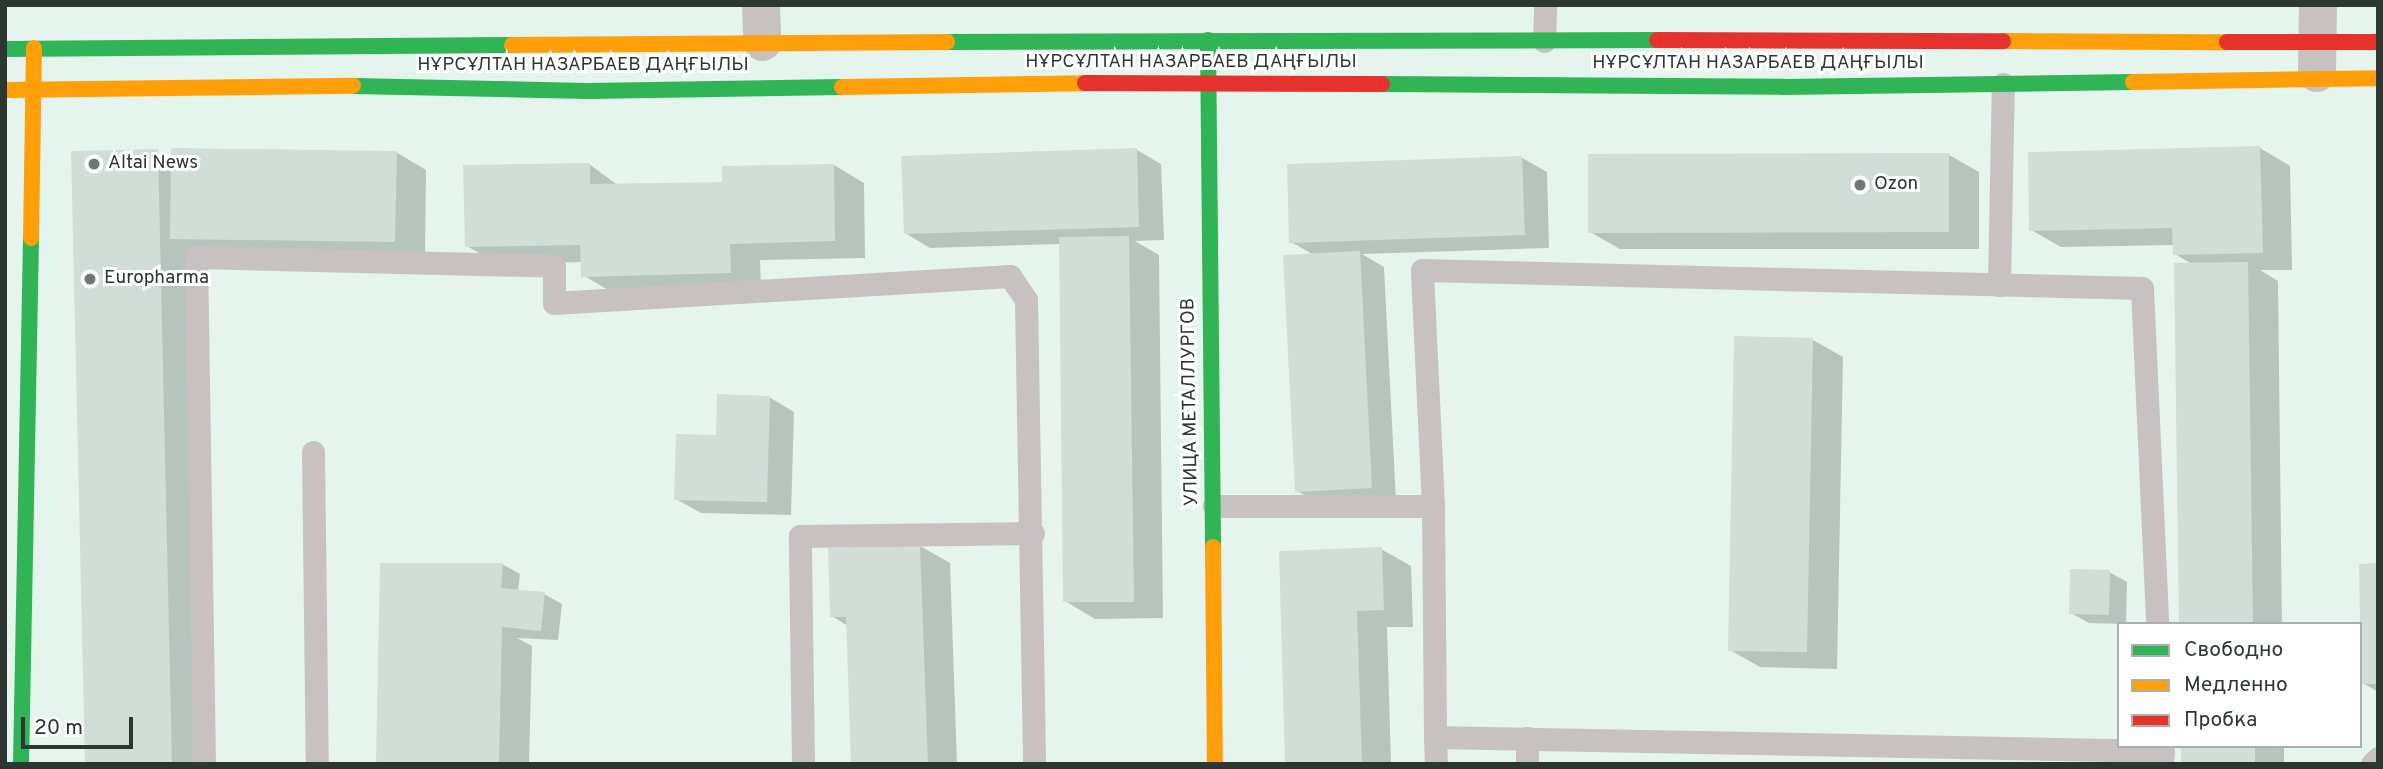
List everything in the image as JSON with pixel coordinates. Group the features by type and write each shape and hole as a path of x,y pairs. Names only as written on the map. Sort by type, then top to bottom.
{"main road":[{"name":"НҰРСҰЛТАН НАЗАРБАЕВ ДАҢҒЫЛЫ","path":"5,49 762,24 1208,40 2378,42"},
{"name":"УЛИЦА МЕТАЛЛУРГОВ","path":"1208,40 1215,764"},
{"name":"НҰРСҰЛТАН НАЗАРБАЕВ ДАҢҒЫЛЫ","path":"5,90 448,85 587,90 1207,82 1783,87 2003,84 2317,42 2378,78"},
{"path":"21,764 34,48"},
{"path":"5,504 24,537"}],"lane":[{"path":"1544,41 1545,5"},
{"path":"1999,285 2003,84"},
{"path":"204,764 196,257 554,266 554,303 1010,276 1026,300 1033,533 1034,764"},
{"path":"1436,764 1433,506 1422,270 2142,288 2157,622"},
{"path":"313,453 317,764"},
{"path":"1214,506 1433,506"},
{"path":"803,764 800,536 1033,533"},
{"path":"1435,737 2039,756 2162,754"},
{"path":"1527,738 1527,764"},
{"path":"2372,764 2378,758"}],"building":[{"path":"2260,146 2263,253 2173,255 2172,228 2029,231 2028,152"},
{"path":"171,148 397,151 395,242 170,239"},
{"path":"1137,148 1139,227 904,234 901,156"},
{"path":"158,149 172,764 85,764 71,151"},
{"path":"1949,153 1949,232 1588,233 1588,154"},
{"path":"1522,156 1525,235 1289,243 1287,164"},
{"path":"590,163 590,184 722,182 722,166 834,164 835,241 730,244 731,273 581,277 580,245 465,247 463,165"},
{"path":"1129,236 1134,602 1063,602 1059,237"},
{"path":"1360,251 1372,488 1295,492 1283,255"},
{"path":"2248,262 2253,622 2179,622 2174,263"},
{"path":"1734,336 1813,338 1807,652 1728,651"},
{"path":"717,394 770,396 767,502 674,500 676,434 716,435"},
{"path":"920,544 928,764 851,764 846,617 830,617 828,548"},
{"path":"1382,547 1384,610 1357,611 1362,764 1285,764 1279,551"},
{"path":"380,563 503,563 501,588 545,592 541,631 502,627 499,764 376,764"},
{"path":"2378,563 2378,684 2362,684 2359,564"},
{"path":"2070,569 2110,570 2109,615 2069,614"},
{"path":"2181,748 2255,748 2255,764 2181,764"}],"traffic: fast":[{"path":"1208,40 1213,547"},
{"path":"947,42 1657,40"},
{"path":"5,49 512,45"},
{"path":"1382,84 1783,87 2133,82"},
{"path":"353,86 587,91 842,87"},
{"path":"21,764 31,238"}],"traffic: slow":[{"path":"2003,41 2227,42"},
{"path":"512,45 947,42"},
{"path":"31,238 34,48"},
{"path":"2133,82 2378,78"},
{"path":"842,87 1085,83"},
{"path":"5,90 353,86"},
{"path":"1213,547 1215,764"}],"traffic: jam":[{"path":"1657,40 2003,41"},
{"path":"2227,42 2378,42"},
{"path":"1085,83 1382,84"}],"place":[{"name":"Altai News","path":"94,164"},
{"name":"Ozon","path":"1860,185"},
{"name":"Europharma","path":"90,279"}]}
